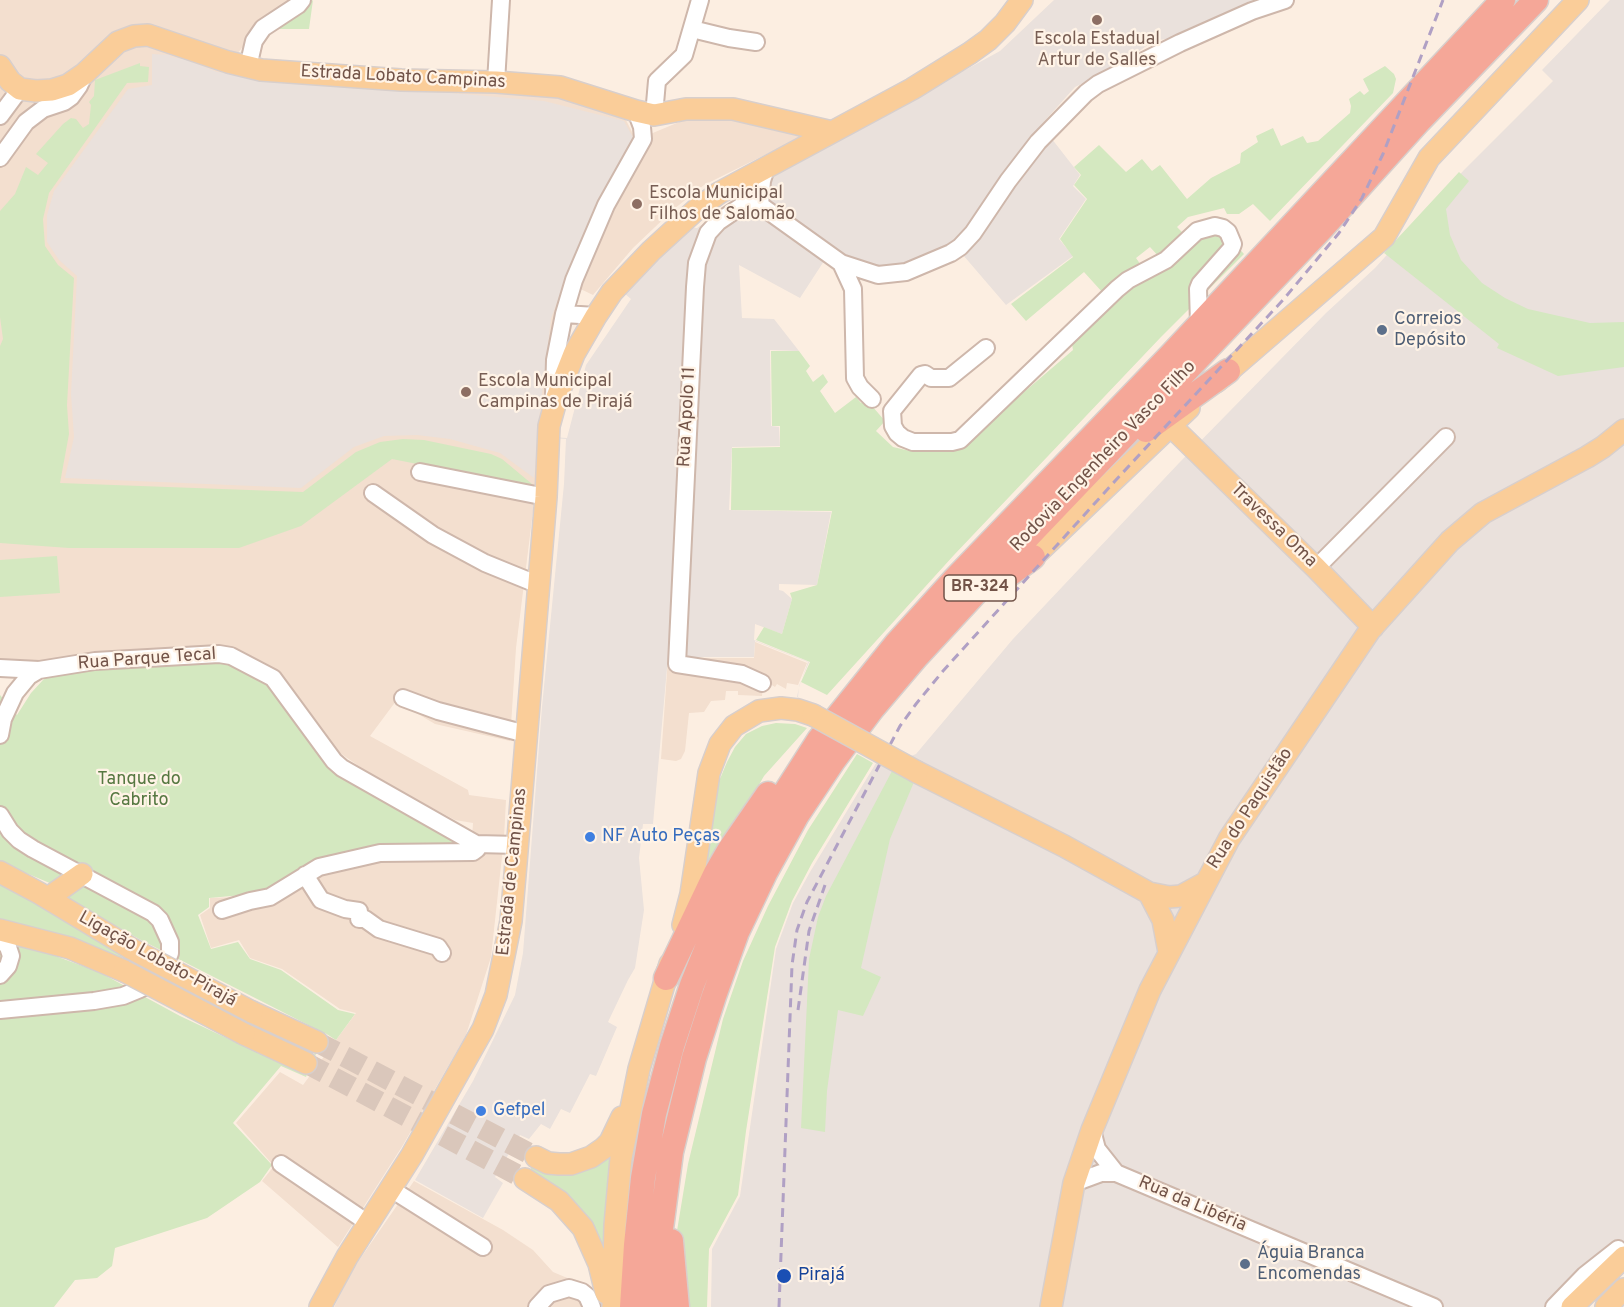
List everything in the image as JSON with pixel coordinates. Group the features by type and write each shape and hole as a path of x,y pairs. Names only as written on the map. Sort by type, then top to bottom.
{"highway":[{"name":"Rodovia Engenheiro Vasco Filho","path":"655,1307 665,1185 678,1118 704,1027 737,932 765,873 797,815 841,750 909,665 957,612 1315,235 1419,121 1536,0"},
{"name":"Rodovia Engenheiro Vasco Filho","path":"633,1307 642,1189 654,1114 688,995 717,923 746,861 778,804 819,740 897,643 955,579 1199,324 1500,2"},
{"path":"1052,512 1157,420 1228,371"},
{"path":"957,612 1033,557"},
{"path":"666,978 716,873 730,849 776,785 819,740"},
{"path":"665,1185 677,1307"}],"main road":[{"name":"Estrada de Campinas","path":"320,1307 336,1276 368,1222 391,1189 477,1039 489,1013 503,968 518,845 552,417 574,354 596,316 630,272 674,228 719,193 912,89 970,53 988,40 1005,23 1022,0"},
{"name":"Rodovia Engenheiro Vasco Filho","path":"1033,557 1228,371 1384,237 1430,158 1578,0"},
{"name":"Estrada Lobato Campinas","path":"20,89 52,90 68,85 84,74 118,42 140,35 158,37 261,70 401,80 496,82 560,87 645,113 733,109 832,132"},
{"path":"0,66 10,81 20,89"},
{"name":"Travessa Oma","path":"1171,426 1373,627"},
{"name":"Rua do Paquistão","path":"1051,1307 1074,1183 1092,1130 1122,1053 1169,952 1236,829 1373,627 1450,542 1483,513 1604,447 1624,430"},
{"path":"536,1157 553,1164 571,1164 591,1157 604,1148 625,1111 688,909 709,773 720,744 734,726 759,711 780,708 813,715 917,772 1064,846 1149,892 1169,897 1181,896 1205,883"},
{"name":"Ligação Lobato-Pirajá","path":"0,872 132,949 252,1012 317,1042"},
{"path":"48,898 82,874"},
{"path":"1149,892 1163,920 1169,952"},
{"name":"Ligação Lobato-Pirajá","path":"0,930 70,948 124,971 244,1034 306,1063"},
{"path":"613,1307 617,1192 621,1158 639,1069"},
{"path":"525,1179 559,1201 583,1228 599,1264 606,1289 607,1307"},
{"path":"1572,1307 1621,1253"},
{"path":"1606,1307 1624,1289"}],"street":[{"path":"248,67 254,41 262,28 302,0"},
{"path":"496,82 501,0"},
{"path":"552,417 555,360 564,314 574,280 606,205 643,139 642,127 645,113 657,81 684,55 700,0"},
{"path":"766,168 762,181 760,205 841,263 878,275 906,272 951,253 974,234 1008,181 1038,141 1098,84 1252,11 1284,0"},
{"path":"692,29 729,39 756,42"},
{"path":"0,158 26,122 43,109 64,102 71,97 84,74"},
{"path":"0,116 20,89"},
{"name":"Rua Apolo 11","path":"760,205 740,207 718,222 708,233 698,264 676,664 742,675 762,683"},
{"path":"986,348 949,378 931,378 925,374 921,375 892,411 893,426 897,433 913,442 960,440 1128,280 1166,260 1197,231 1215,226 1228,232 1233,244 1200,284 1198,289 1199,324"},
{"path":"841,263 853,289 855,378 872,399"},
{"path":"564,314 596,316"},
{"path":"1316,568 1446,437"},
{"path":"420,472 546,497"},
{"path":"373,493 433,535 485,563 538,585"},
{"name":"Rua Parque Tecal","path":"0,668 39,670 95,661 219,654 231,656 273,678 334,761 342,768 476,844 518,845"},
{"path":"0,735 3,719 15,693 29,676 39,670"},
{"path":"403,698 438,711 526,734"},
{"path":"0,815 19,840 146,907 160,920 170,942 170,953 162,974 153,983 123,996 78,1003 0,1010"},
{"name":"Rua Parque Tecal","path":"305,875 317,868 380,853 473,852 477,849 476,844"},
{"path":"222,910 270,897 305,875 321,900 345,909 359,911 359,919 365,919 379,930 438,947 442,953"},
{"path":"0,938 8,947 11,956 8,966 0,975"},
{"name":"Rua da Libéria","path":"1092,1130 1096,1149 1116,1173"},
{"path":"281,1164 368,1222"},
{"name":"Rua da Libéria","path":"1074,1183 1101,1173 1116,1173 1434,1307"},
{"path":"391,1189 483,1247"},
{"path":"1554,1307 1585,1275 1621,1253"},
{"path":"537,1307 549,1294 569,1288 582,1292 591,1302 592,1307"}],"shaded area":[{"path":"0,0 299,0 253,35 236,55 155,28 82,71 34,85 12,72 0,55"},
{"path":"1054,0 1268,0 1172,38 1153,41 1119,66 1075,87 1041,125 1080,175 1073,186 1086,199 1059,239 1073,256 1006,305 963,255 919,274 887,284 824,261 800,298 739,265 742,318 774,319 799,351 770,350 771,426 779,427 780,446 732,447 729,510 831,512 817,585 779,584 779,590 792,599 782,634 755,624 754,640 809,662 802,680 808,662 755,641 754,657 668,657 653,824 643,824 639,858 644,910 635,968 608,1022 617,1027 596,1076 590,1074 570,1113 561,1109 550,1129 541,1124 529,1139 520,1135 495,1177 503,1183 483,1218 415,1180 473,1081 515,995 523,953 566,439 538,437 534,478 500,453 450,439 417,435 384,436 354,447 301,488 65,478 74,437 71,394 77,276 59,260 47,242 47,215 54,191 128,89 152,85 152,54 170,55 170,57 184,59 217,72 544,101 624,121 634,139 569,268 551,319 537,436 567,438 586,365 631,299 624,293 686,227 697,228 770,177 1000,51"},
{"path":"1610,0 1624,0 1624,1253 1570,1307 711,1307 712,1249 740,1196 776,949 793,903 887,745 797,697 799,688 798,697 911,756 916,754 1013,639 1179,463 1326,313 1375,268 1464,170 1553,81 1542,70"},
{"path":"147,42 226,69 555,93 623,114 636,140 696,115 723,115 800,133 801,137 704,185 674,209 633,248 593,295 566,282 559,305 540,427 534,503 516,648 510,741 435,724 396,701 370,736 468,790 469,795 506,800 504,838 491,957 466,1035 403,1145 338,1247 262,1181 274,1166 236,1123 280,1072 303,1085 356,1013 340,1009 282,969 250,958 239,940 211,948 200,915 210,908 210,898 239,897 320,862 484,856 485,838 472,838 473,823 455,820 376,778 330,746 281,673 223,646 0,663 0,76 18,101 119,49"},
{"path":"755,642 807,663 798,685 787,683 786,689 777,684 775,687 767,682 763,686 762,696 738,695 738,691 726,691 725,700 711,701 704,712 689,713 685,751 681,759 676,761 661,759 668,658 754,658"},
{"path":"414,1181 503,1230 533,1250 553,1272 577,1282 596,1307 334,1307 353,1269"}],"green space":[{"path":"313,0 309,29 279,29"},
{"path":"140,63 140,66 149,67 148,82 127,83 49,193 43,219 45,246 58,265 74,278 67,405 69,434 60,483 303,492 356,452 380,442 403,439 424,440 491,454 502,459 532,484 532,490 488,478 392,459 301,526 239,548 69,548 0,543 0,346 3,339 0,317 0,211 15,194 26,167 38,175 48,163 36,154 63,124 71,118 76,119 83,128 89,124 91,105 89,102 94,96 95,80"},
{"path":"1385,66 1396,79 1393,93 1270,221 1253,204 1239,214 1227,214 1224,208 1188,217 1177,227 1184,234 1160,258 1150,247 1136,258 1143,268 1103,293 1084,272 1026,321 1011,304 1073,257 1060,239 1087,199 1074,185 1081,175 1074,167 1099,145 1126,172 1142,159 1152,171 1160,165 1187,199 1211,178 1240,163 1241,153 1258,142 1256,136 1273,128 1281,146 1303,136 1307,143 1318,141 1350,113 1349,99 1360,91 1364,95 1369,91 1363,79"},
{"path":"1459,172 1469,181 1446,209 1450,235 1461,260 1482,283 1528,309 1590,323 1624,322 1624,367 1558,376 1497,348 1499,344 1384,253"},
{"path":"1222,230 1244,254 1161,337 954,555 827,695 801,682 810,662 756,640 764,627 782,634 792,599 790,593 817,585 832,511 731,510 732,448 780,447 780,426 772,426 771,351 799,351 810,366 806,371 813,382 823,374 828,382 820,391 835,413 856,397 861,403 866,399 885,421 876,431 893,447 910,451 957,447 966,442 1073,350 1071,338 1119,291 1192,240"},
{"path":"57,556 60,593 0,597 0,560"},
{"name":"Tanque do Cabrito","path":"227,662 268,682 333,769 462,841 459,847 424,844 364,847 320,861 265,893 209,898 209,907 198,915 211,949 238,942 250,959 281,970 338,1010 355,1014 336,1040 325,1033 306,1077 281,1066 233,1123 272,1165 260,1182 207,1218 115,1248 112,1266 97,1278 75,1280 54,1307 0,1307 0,942 39,950 99,972 180,1016 305,1075 324,1033 139,939 72,901 52,884 0,862 0,695 17,715 31,693 43,680 53,674 99,666"},
{"path":"776,723 795,724 807,728 764,776 722,849 698,897 717,786 727,762 735,747 746,734 762,726"},
{"path":"857,754 873,763 812,863 792,901 775,947 738,1195 709,1249 707,1307 684,1307 675,1243 688,1164 723,1019 743,961 768,906 808,830"},
{"path":"892,771 914,782 890,839 861,968 881,977 863,1016 838,1010 827,1091 825,1132 801,1128 809,959 818,917 826,896"},
{"path":"0,882 124,953 119,961 0,923"},
{"path":"615,1145 607,1200 606,1245 603,1246 592,1225 529,1172 533,1164"}],"tunnel":[{"path":"317,1042 536,1157"},
{"path":"306,1063 525,1179"}],"railway":[{"path":"779,1307 792,965 797,930 807,902 900,726 916,704 943,671 1115,481 1283,300 1339,233 1362,198 1383,154 1443,0"},
{"path":"798,1010 809,931 825,885"}],"place":[{"name":"Escola Estadual Artur de Salles","path":"1097,20"},
{"name":"Escola Municipal Filhos de Salomão","path":"637,204"},
{"name":"Correios Depósito","path":"1382,330"},
{"name":"Escola Municipal Campinas de Pirajá","path":"466,392"},
{"name":"NF Auto Peças","path":"590,837"},
{"name":"Gefpel","path":"481,1111"},
{"name":"Águia Branca Encomendas","path":"1245,1264"},
{"name":"Pirajá","path":"784,1276"}]}
